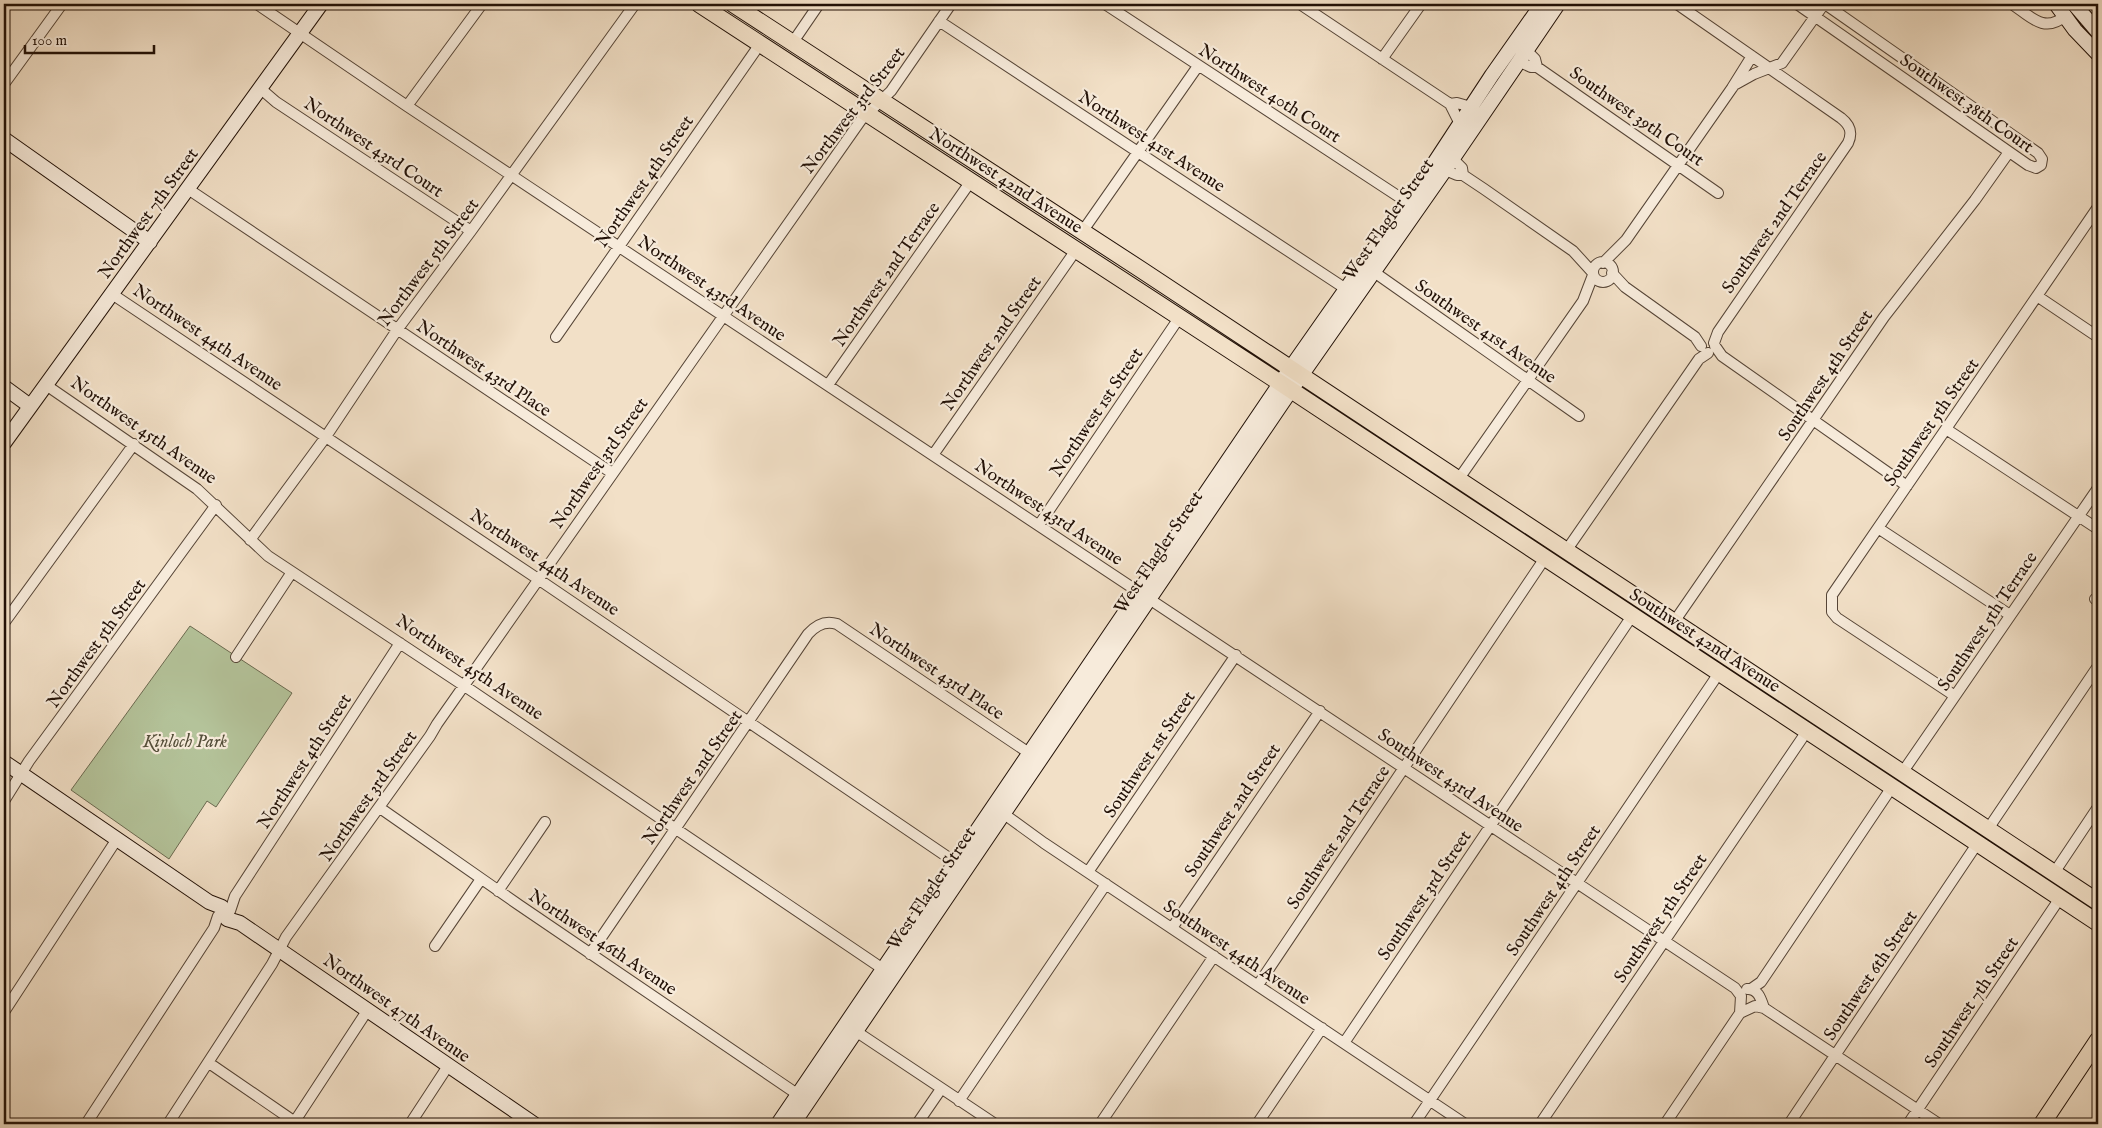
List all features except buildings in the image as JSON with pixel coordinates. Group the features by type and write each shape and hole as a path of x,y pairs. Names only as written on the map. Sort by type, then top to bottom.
{"main road":[{"name":"Northwest 7th Street","path":"4,443 321,4"},
{"name":"Northwest 42nd Avenue","path":"699,4 1286,386"},
{"name":"Northwest 42nd Avenue","path":"733,4 1295,373"},
{"name":"West Flagler Street","path":"778,1124 803,1098 851,1028 955,886 1004,814 1144,595 1286,386 1374,272 1460,124 1542,4"},
{"name":"West Flagler Street","path":"1295,373 1346,288 1412,205 1449,165 1558,4"},
{"path":"2056,4 2098,54"},
{"path":"2065,16 2074,4 2098,32"},
{"path":"4,139 150,242"},
{"path":"1076,250 1090,246 1108,249"},
{"name":"Southwest 42nd Avenue","path":"1295,373 2098,902"},
{"name":"Southwest 42nd Avenue","path":"1286,386 2098,923"},
{"path":"4,387 30,406"},
{"path":"1422,477 1447,484 1458,480"},
{"path":"1448,494 1462,492 1487,499"},
{"path":"1545,558 1569,553"},
{"name":"West Flagler Street","path":"851,1028 883,969 996,801 1144,595"},
{"path":"1734,683 1749,685 1756,684 1762,680"},
{"path":"1883,760 1893,780 1892,787"},
{"name":"Northwest 47th Avenue","path":"4,762 223,914 280,950 534,1124"},
{"path":"955,862 955,886"},
{"path":"2042,1124 2098,1040"},
{"name":"West Flagler Street","path":"793,1124 803,1098"}],"street":[{"path":"4,84 62,4"},
{"name":"Northwest 43rd Avenue","path":"257,4 407,106 1144,595"},
{"path":"407,106 482,4"},
{"name":"Northwest 5th Street","path":"250,540 325,438 398,330 635,4"},
{"path":"793,42 819,4"},
{"name":"Northwest 3rd Street","path":"168,1124 209,1063 289,933 380,808 538,579 861,120 891,91 951,4"},
{"name":"Northwest 40th Court","path":"1105,4 1412,205"},
{"path":"1301,4 1450,104 1460,124"},
{"path":"1382,59 1421,4"},
{"path":"1677,4 1769,68"},
{"name":"Southwest 38th Court","path":"1797,4 2031,168 2039,167 2042,162 2038,153 1825,4"},
{"path":"1732,88 1742,80 1782,63 1825,4"},
{"path":"2012,4 2046,25 2058,22 2065,16"},
{"name":"Northwest 41st Avenue","path":"939,21 1346,288"},
{"name":"Northwest 4th Street","path":"556,337 618,245 760,44"},
{"name":"Southwest 39th Court","path":"1522,56 1531,67 1537,67 1718,193"},
{"path":"1458,480 1583,301 1610,278 1626,240 1732,88 1752,56"},
{"path":"1082,232 1198,66"},
{"name":"Southwest 2nd Terrace","path":"1569,553 1709,344 1848,143 1850,129 1841,118 1769,68"},
{"name":"Northwest 43rd Court","path":"261,88 276,102 471,231"},
{"path":"1450,104 1457,103 1471,107"},
{"name":"Southwest 4th Street","path":"1674,622 1889,310 1975,200 2009,152"},
{"path":"1449,165 1457,175 1463,175 1573,251 1608,264 1625,287 1695,337 1709,344 1722,356 1907,486"},
{"name":"Northwest 2nd Terrace","path":"828,385 970,181"},
{"name":"Northwest 43rd Place","path":"188,189 612,474"},
{"name":"Southwest 5th Street","path":"1955,696 1834,616 1831,607 1832,595 2037,296 2097,212"},
{"path":"1583,301 1595,267 1626,240"},
{"name":"Northwest 2nd Street","path":"934,455 1076,250"},
{"path":"1573,251 1597,280 1625,287"},
{"name":"Southwest 41st Avenue","path":"1374,272 1579,416"},
{"name":"Northwest 44th Avenue","path":"112,294 538,579 955,862"},
{"path":"2037,296 2098,337"},
{"name":"Northwest 1st Street","path":"1039,525 1179,318"},
{"name":"Northwest 45th Avenue","path":"46,385 197,488 268,556 464,685 883,969"},
{"path":"1946,429 2098,529"},
{"path":"4,623 134,444"},
{"name":"Southwest 5th Terrace","path":"1902,773 2098,488"},
{"name":"Northwest 5th Street","path":"4,801 21,773 216,505"},
{"path":"1878,528 2010,615"},
{"name":"Southwest 2nd Terrace","path":"1258,985 1545,558"},
{"path":"236,657 292,572"},
{"name":"Southwest 43rd Avenue","path":"1144,595 1939,1124"},
{"name":"Southwest 3rd Street","path":"1344,1043 1632,616"},
{"name":"Northwest 43rd Place","path":"824,622 837,624 1029,753"},
{"name":"Northwest 2nd Street","path":"590,954 750,722 808,634 816,626 824,622"},
{"name":"Northwest 4th Street","path":"86,1124 223,914 227,902 235,896 400,643"},
{"name":"Southwest 1st Street","path":"1088,872 1236,655"},
{"path":"1988,829 2098,666"},
{"name":"Southwest 4th Street","path":"1414,1124 1720,674"},
{"name":"Southwest 2nd Street","path":"1172,928 1320,711"},
{"name":"Southwest 5th Street","path":"1540,1124 1806,731"},
{"path":"1665,1124 1892,787"},
{"name":"Southwest 44th Avenue","path":"996,801 1004,814 1088,872 1465,1124"},
{"path":"2054,873 2098,807"},
{"name":"Northwest 46th Avenue","path":"380,808 498,891 803,1098"},
{"path":"498,891 545,822"},
{"path":"4,1012 117,840"},
{"name":"Southwest 6th Street","path":"1789,1124 1977,844"},
{"path":"435,946 481,878"},
{"path":"959,1101 1106,884"},
{"name":"Southwest 7th Street","path":"1908,1124 2060,898"},
{"path":"1100,1124 1214,956"},
{"path":"209,1063 295,1123 367,1010"},
{"path":"851,1028 995,1124"},
{"path":"1257,1124 1322,1028"},
{"path":"410,1124 448,1066"},
{"path":"916,1124 941,1089"}],"green space":[{"name":"Kinloch Park","path":"190,626 292,693 216,807 207,801 169,859 71,790"}]}
